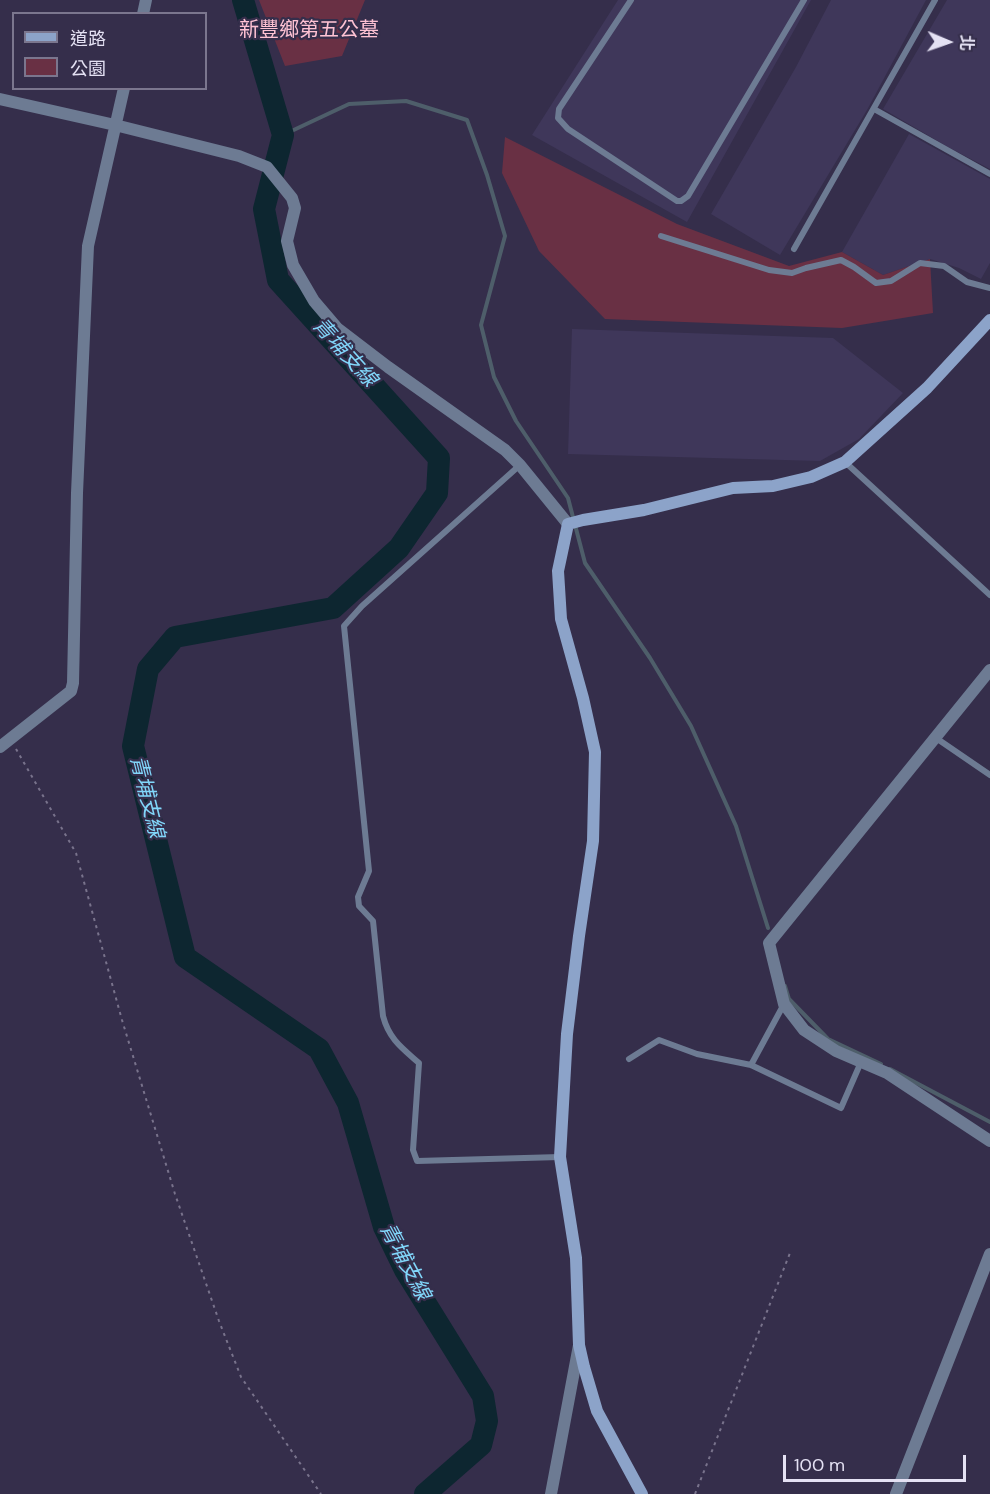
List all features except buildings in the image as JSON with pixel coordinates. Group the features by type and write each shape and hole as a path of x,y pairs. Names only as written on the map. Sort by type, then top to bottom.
{"street":[{"path":"5,743 71,691 74,683 77,493 88,246 124,90"},
{"path":"0,99 239,156 268,169 290,196 296,208 287,241 293,265 314,302 337,328 505,450 568,524"},
{"path":"568,524 644,510 733,488 782,484 811,477 845,462 927,388 990,320"},
{"path":"568,524 558,571 561,619 595,752 593,841 567,1034 560,1157 576,1258 579,1345 584,1367 597,1411 642,1494"},
{"path":"990,670 769,943 784,1004 804,1030 836,1051 887,1072 990,1141"},
{"path":"897,1494 990,1254"},
{"path":"551,1494 579,1345"}],"lane":[{"path":"631,0 559,109 558,118 568,129 677,201 688,196 804,0"},
{"path":"794,249 935,0"},
{"path":"874,109 990,174"},
{"path":"661,236 769,270 792,273 841,260 876,283 891,280 921,262 944,266 968,282 990,288"},
{"path":"845,462 990,595"},
{"path":"520,465 362,606 344,626 369,871 358,897 359,906 373,921 386,1028 393,1039 419,1063 413,1149 417,1161 560,1157"},
{"path":"936,738 990,775"},
{"path":"751,1065 784,1004"},
{"path":"629,1059 659,1040 697,1054 751,1065 841,1108 861,1062"}],"path":[{"path":"5,743 76,853 122,1020 175,1194 237,1366 242,1377 321,1494"},
{"path":"695,1494 790,1253"}],"shaded area":[{"path":"618,0 811,0 687,222 532,135"},
{"path":"831,0 926,0 867,110 780,255 711,214 796,67"},
{"path":"947,0 990,0 990,169 883,109"},
{"path":"909,134 990,179 990,263 981,279 959,268 930,259 883,275 842,252"},
{"path":"572,329 833,338 903,393 859,439 820,461 568,454"}],"green space":[{"name":"新豐鄉第五公墓","path":"259,0 365,0 342,56 285,66"},
{"path":"505,137 677,224 789,266 842,252 883,275 930,259 933,313 842,328 605,319 539,251 502,173"}],"waterway":[{"name":"青埔支線","path":"243,0 283,135 264,209 278,280 439,458 437,493 399,548 333,608 175,637 148,669 133,746 185,957 319,1049 348,1103 384,1227 405,1270 483,1396 487,1421 481,1445 425,1494"},
{"path":"283,135 349,104 406,101 467,120 487,175 505,236 481,325 494,377 516,421 568,498 585,563 650,658 691,726 736,826 768,928"},
{"path":"785,986 789,999 828,1039 881,1064"},
{"path":"890,1069 990,1122"}]}
